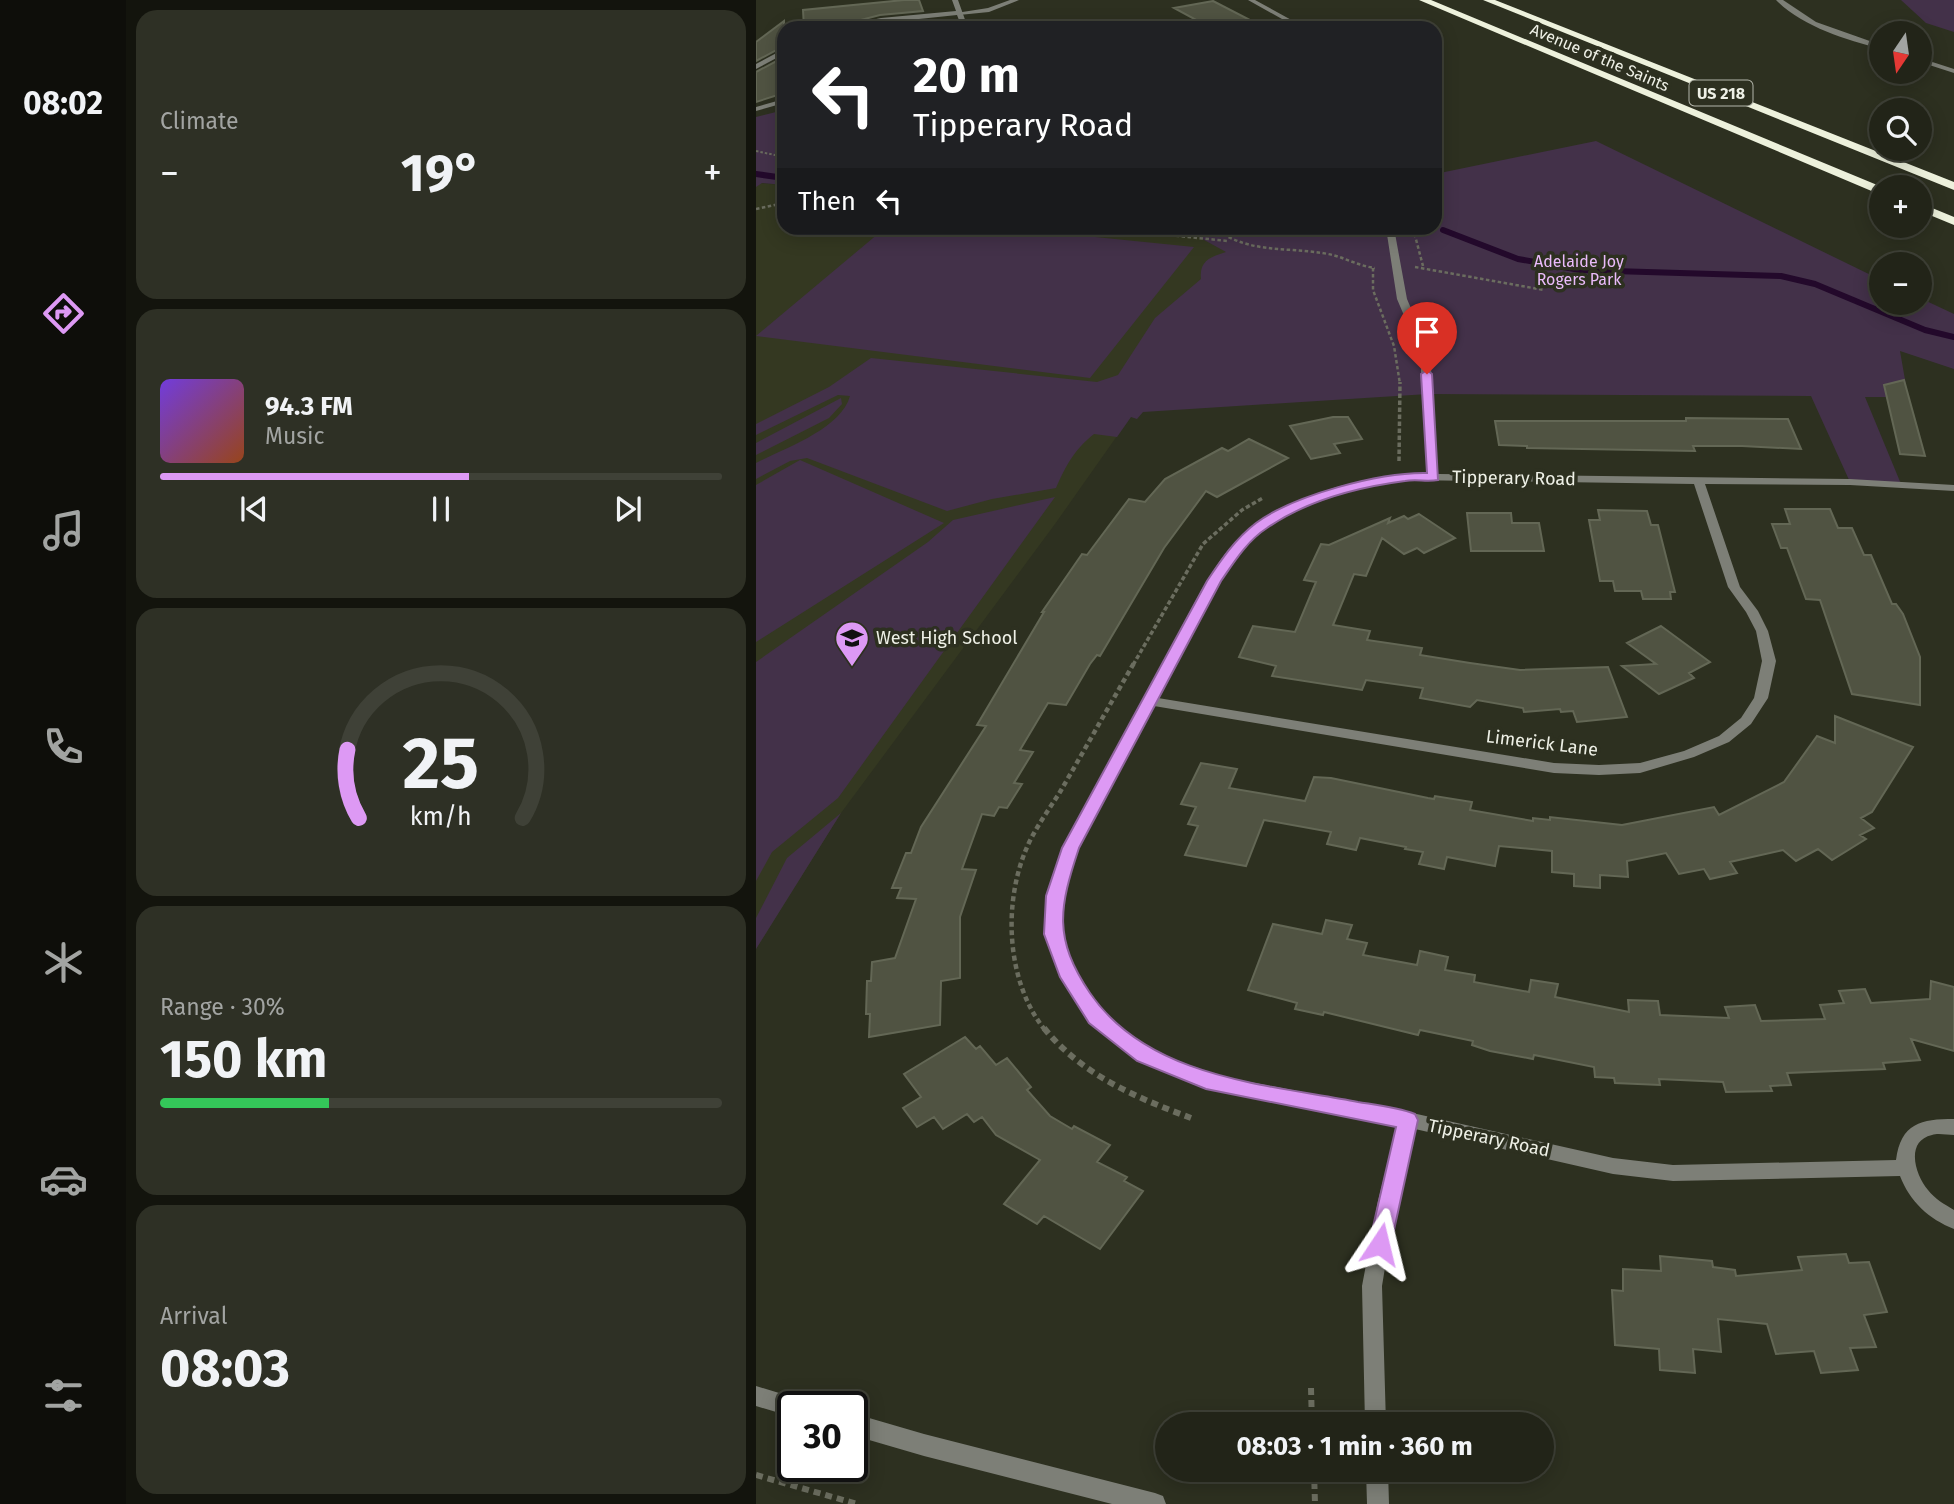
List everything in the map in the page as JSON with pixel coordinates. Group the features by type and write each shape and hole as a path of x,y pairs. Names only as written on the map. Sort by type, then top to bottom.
{"highway":[{"name":"Avenue of the Saints","path":"1423,0 1869,186"},
{"name":"Avenue of the Saints","path":"1488,0 1954,186"},
{"path":"1932,212 1954,221"}],"street":[{"path":"955,0 962,21"},
{"path":"896,21 989,10 1016,0"},
{"path":"1251,0 1290,21"},
{"path":"1779,0 1796,14 1869,43"},
{"path":"756,67 777,55"},
{"path":"1932,64 1954,71"},
{"path":"756,109 777,103"},
{"path":"1391,235 1402,299 1425,354 1433,477"},
{"name":"Tipperary Road","path":"1905,1168 1673,1173 1613,1166 1408,1120 1206,1081 1144,1055 1096,1017 1069,977 1053,934 1055,896 1071,848 1214,581 1234,551 1261,526 1302,503 1333,492 1409,477 1907,484 1954,488"},
{"name":"Limerick Lane","path":"1150,701 1554,768 1640,768 1689,754 1724,739 1746,721 1761,698 1769,661 1757,621 1734,587 1699,481"},
{"path":"1375,1412 1372,1286 1387,1201 1408,1120"},
{"path":"1954,1127 1925,1129 1912,1138 1905,1152 1905,1168 1919,1196 1954,1220"},
{"path":"756,1396 777,1402"},
{"path":"868,1429 924,1446 1155,1504"},
{"path":"1377,1482 1378,1504"}],"path":[{"path":"756,151 777,156"},
{"path":"756,209 777,204"},
{"path":"1169,235 1229,241 1245,247 1327,253 1352,264 1373,268 1371,275 1377,302 1397,357 1400,460"},
{"path":"1222,235 1229,241"},
{"path":"1415,235 1424,267 1451,275 1544,290"},
{"path":"1311,1388 1312,1412"},
{"path":"756,1475 857,1504"},
{"path":"1314,1482 1315,1504"}],"shaded area":[{"name":"West High School","path":"756,183 777,184 777,235 1195,235 1241,260 1055,524 841,813 756,949"}],"green space":[{"path":"1901,0 1954,0 1954,32 1932,25 1932,21 1924,21"},
{"path":"777,112 777,184 762,183 756,187 756,117"},
{"name":"Adelaide Joy Rogers Park","path":"1596,141 1869,274 1869,315 1932,315 1932,304 1954,314 1954,369 1900,351 1908,397 1865,397 1901,484 1850,482 1811,396 1428,394 1143,412 1137,419 1131,417 1117,437 1094,434 1087,440 1072,458 1056,488 992,499 947,511 807,458 790,461 756,479 756,463 824,428 845,408 850,396 838,395 756,435 756,424 829,387 871,358 1097,382 1118,375 1155,318 1201,279 1202,268 1207,261 1226,252 1195,235 1442,235 1442,173"},
{"path":"877,235 1076,235 1194,247 1090,378 756,336"},
{"path":"841,398 842,404 829,418 756,455 756,443"},
{"path":"800,460 944,523 756,642 756,485"},
{"path":"1055,497 838,798 772,852 756,881 756,662 928,542 953,520"},
{"path":"841,813 756,949 756,918 787,858"}],"building":[{"path":"919,0 923,11 880,15 857,21 804,21 803,10"},
{"path":"1213,1 1250,20 1198,21 1174,8"},
{"path":"777,26 777,50 756,61 756,42"},
{"path":"777,61 777,95 756,102 756,72"},
{"path":"1904,380 1925,456 1900,454 1884,385"},
{"path":"1333,417 1348,417 1362,439 1334,444 1340,453 1311,459 1290,426"},
{"path":"1686,418 1788,419 1801,449 1742,446 1693,446 1695,451 1527,448 1499,445 1495,421 1686,421"},
{"path":"1249,439 1288,458 1217,497 1206,491 1164,548 1100,656 1097,655 1090,664 1066,705 1048,703 1020,750 1033,752 1014,783 1022,784 1007,808 999,807 994,816 982,814 962,869 976,870 960,917 960,978 941,981 940,1025 869,1037 870,1014 866,1014 867,981 871,981 872,962 895,958 916,899 897,898 901,888 892,888 906,853 911,853 921,827 986,726 977,725 1042,612 1082,554 1087,555 1129,499 1145,502 1165,479 1222,448 1228,451"},
{"path":"1785,509 1830,509 1838,528 1852,528 1864,555 1871,555 1892,604 1896,604 1903,614 1920,657 1920,705 1852,694 1820,600 1806,599 1787,548 1781,548 1772,524 1790,524"},
{"path":"1598,510 1647,511 1651,525 1658,525 1675,592 1670,592 1671,599 1643,599 1641,591 1615,591 1613,581 1600,581 1589,520 1600,520"},
{"path":"1467,513 1511,513 1512,523 1539,523 1544,551 1471,551"},
{"path":"1419,514 1455,538 1424,553 1417,548 1404,554 1382,538 1366,576 1354,574 1333,625 1370,631 1367,640 1422,648 1420,655 1470,663 1520,670 1608,667 1627,717 1577,722 1573,711 1561,712 1560,709 1524,712 1523,708 1477,700 1470,707 1420,698 1423,688 1366,680 1362,690 1272,676 1276,666 1239,657 1253,626 1295,632 1316,582 1304,580 1321,544 1329,545 1390,518 1388,523 1404,516 1408,519"},
{"path":"1661,626 1710,662 1689,673 1694,678 1659,694 1622,666 1656,664 1627,643"},
{"path":"1835,716 1913,747 1872,812 1861,818 1874,828 1860,835 1866,839 1832,860 1818,849 1796,861 1783,850 1730,862 1737,873 1710,879 1704,869 1679,874 1666,853 1627,861 1628,877 1600,875 1600,888 1574,886 1574,874 1552,872 1552,851 1499,846 1495,866 1447,857 1444,869 1419,864 1423,852 1405,849 1406,847 1360,838 1356,850 1327,844 1331,832 1264,820 1246,866 1185,855 1198,826 1188,824 1196,807 1181,804 1201,763 1237,769 1229,788 1305,801 1314,777 1331,778 1428,798 1434,799 1435,796 1472,802 1470,810 1533,821 1533,818 1550,820 1550,817 1622,825 1714,807 1719,815 1784,782 1817,736 1835,743"},
{"path":"1326,920 1352,925 1347,939 1367,943 1363,955 1417,965 1420,951 1448,957 1445,970 1475,975 1474,982 1529,992 1531,980 1558,984 1555,997 1629,1012 1628,1000 1658,1001 1660,1015 1729,1018 1725,1007 1755,1005 1761,1021 1825,1019 1820,1005 1844,1003 1839,991 1865,989 1871,1003 1930,999 1931,981 1954,987 1954,1051 1911,1039 1920,1060 1883,1063 1885,1069 1787,1073 1791,1085 1770,1086 1772,1091 1726,1092 1723,1082 1659,1079 1660,1085 1615,1083 1614,1078 1595,1077 1594,1067 1534,1055 1533,1059 1490,1051 1472,1045 1473,1041 1420,1030 1418,1035 1324,1012 1323,1015 1295,1009 1297,1003 1248,990 1273,924 1322,934"},
{"path":"965,1037 976,1049 980,1046 996,1065 1007,1058 1031,1087 1027,1090 1050,1116 1072,1129 1074,1126 1110,1145 1097,1162 1127,1177 1124,1181 1143,1191 1100,1249 1044,1216 1037,1224 1004,1204 1040,1160 996,1135 982,1117 974,1122 967,1114 943,1129 934,1117 917,1127 903,1108 921,1097 904,1074"},
{"path":"1846,1254 1849,1263 1869,1262 1887,1312 1864,1315 1876,1347 1850,1348 1858,1370 1821,1373 1814,1351 1776,1354 1767,1324 1718,1319 1721,1352 1693,1349 1695,1373 1660,1370 1659,1349 1615,1345 1612,1290 1623,1291 1623,1269 1661,1271 1660,1256 1712,1261 1713,1267 1735,1270 1736,1276 1802,1270 1798,1257"}],"waterway":[{"path":"756,174 777,177"},
{"path":"1443,230 1518,259 1580,270 1781,276 1815,284 1925,330 1954,337"}],"place":[{"name":"West High School","path":"852,668"}],"route":[{"path":"1380,1244 1387,1201 1408,1120 1206,1081 1144,1055 1096,1017 1069,977 1053,934 1055,896 1071,848 1214,581 1234,551 1261,526 1302,503 1350,487 1409,477 1433,477 1427,374"}]}
